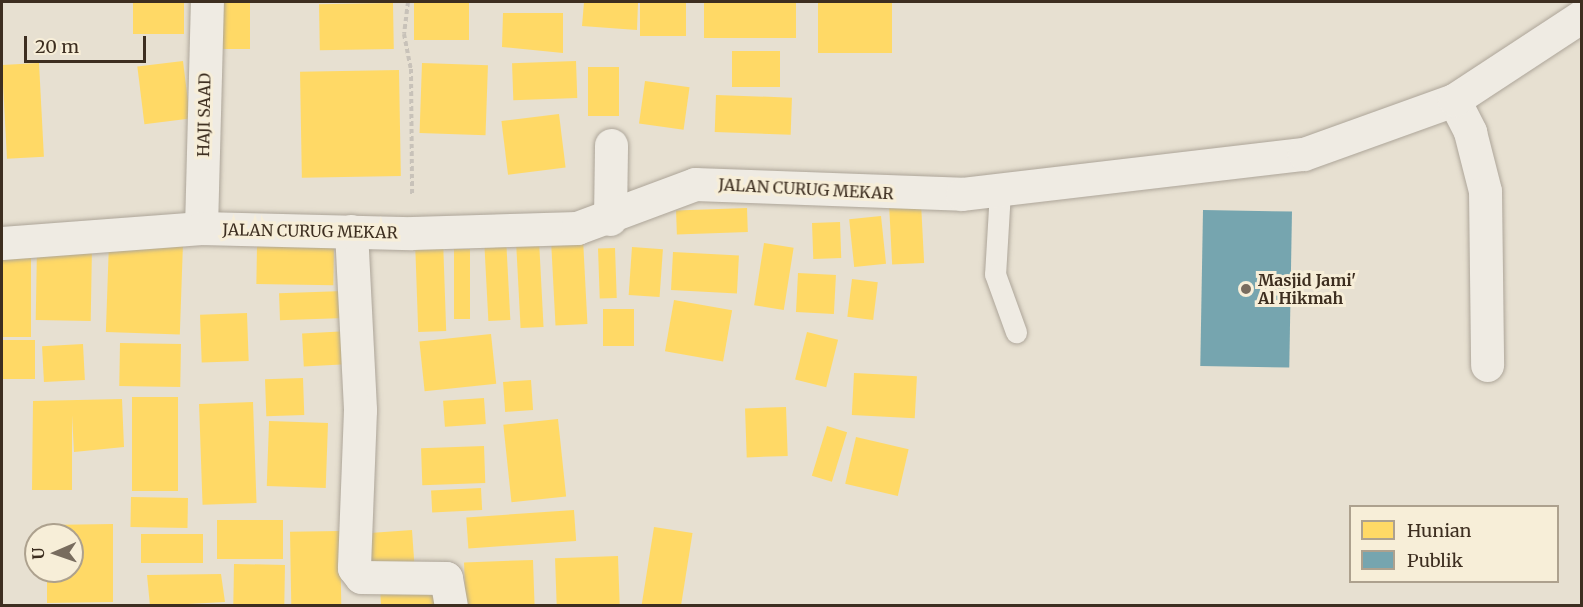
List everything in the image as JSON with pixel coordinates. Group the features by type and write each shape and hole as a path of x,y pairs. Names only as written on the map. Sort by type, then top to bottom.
{"street":[{"name":"HAJI SAAD","path":"201,228 207,2"},
{"name":"JALAN CURUG MEKAR","path":"2,243 201,228 412,233 578,228 609,219 695,184 719,182 912,195 1000,191 1304,154 1454,100 1581,16"},
{"path":"1454,100 1485,190 1487,365"},
{"path":"609,219 611,146"},
{"path":"351,231 360,410 354,567 362,577 446,578 451,606"}],"lane":[{"path":"1000,191 995,274 1016,332"}],"path":[{"path":"408,2 404,34 411,69 412,233"}],"building: Hunian":[{"path":"133,2 184,2 184,34 133,34"},
{"path":"212,2 250,2 250,49 212,49"},
{"path":"414,2 469,2 469,40 414,40"},
{"path":"584,2 638,2 637,30 582,26"},
{"path":"640,2 686,2 686,36 640,36"},
{"path":"704,2 796,2 796,38 704,38"},
{"path":"818,2 892,2 892,53 818,53"},
{"path":"393,3 394,49 320,50 319,4"},
{"path":"503,13 563,13 563,53 502,47"},
{"path":"732,51 780,51 780,87 732,87"},
{"path":"183,61 190,119 144,124 137,67"},
{"path":"576,61 577,98 513,100 512,63"},
{"path":"39,63 44,157 7,159 2,65"},
{"path":"422,63 488,65 486,135 420,133"},
{"path":"588,67 619,67 619,116 588,116"},
{"path":"399,70 401,176 302,178 300,72"},
{"path":"645,81 690,87 684,130 639,124"},
{"path":"716,95 792,98 791,135 715,132"},
{"path":"559,114 566,168 508,175 501,121"},
{"path":"921,203 924,263 892,265 889,205"},
{"path":"747,208 748,232 677,234 676,210"},
{"path":"881,216 886,264 854,267 849,219"},
{"path":"840,222 841,258 813,259 812,223"},
{"path":"506,237 510,320 488,321 484,238"},
{"path":"443,239 446,331 418,332 415,240"},
{"path":"583,239 587,324 555,326 551,241"},
{"path":"539,240 544,327 521,328 516,241"},
{"path":"109,242 183,245 180,335 106,332"},
{"path":"764,243 794,248 784,310 754,305"},
{"path":"37,246 92,247 91,321 36,320"},
{"path":"257,246 334,247 333,285 256,284"},
{"path":"632,247 663,249 660,297 629,295"},
{"path":"615,248 617,298 600,299 598,249"},
{"path":"2,249 31,249 31,337 2,337"},
{"path":"454,249 470,249 470,319 454,319"},
{"path":"673,252 739,255 737,293 671,290"},
{"path":"798,273 836,275 834,314 796,312"},
{"path":"852,279 878,282 873,320 847,317"},
{"path":"344,291 345,318 280,320 279,293"},
{"path":"674,300 732,310 723,361 665,351"},
{"path":"603,309 634,309 634,346 603,346"},
{"path":"247,313 249,361 202,363 200,315"},
{"path":"349,331 351,364 304,366 302,333"},
{"path":"807,332 838,340 826,387 795,380"},
{"path":"491,334 496,384 425,391 419,342"},
{"path":"2,340 35,340 35,379 2,379"},
{"path":"120,343 181,344 180,387 119,386"},
{"path":"83,344 85,380 44,382 42,346"},
{"path":"854,373 917,376 915,418 852,415"},
{"path":"303,378 304,415 266,416 265,379"},
{"path":"531,380 533,410 505,412 503,382"},
{"path":"132,397 178,397 178,491 132,491"},
{"path":"484,398 486,424 445,427 443,401"},
{"path":"122,399 124,447 74,452 72,415 72,490 32,490 33,401"},
{"path":"253,402 257,503 203,505 199,404"},
{"path":"786,407 788,456 747,457 745,408"},
{"path":"558,419 566,497 511,502 503,425"},
{"path":"269,421 328,423 326,488 267,486"},
{"path":"827,426 847,432 832,482 812,476"},
{"path":"856,437 909,449 898,496 845,484"},
{"path":"484,446 485,483 422,485 421,448"},
{"path":"481,488 482,510 432,513 431,491"},
{"path":"131,497 188,498 187,528 130,527"},
{"path":"574,510 576,541 468,548 466,518"},
{"path":"217,520 283,520 283,559 217,559"},
{"path":"84,524 113,524 113,602 47,603 47,583 84,583"},
{"path":"654,527 693,533 681,606 641,606"},
{"path":"412,530 415,572 366,575 363,533"},
{"path":"340,531 341,605 291,606 290,532"},
{"path":"141,534 203,534 203,563 141,563"},
{"path":"618,556 620,606 557,606 555,558"},
{"path":"533,560 535,606 466,606 464,562"},
{"path":"234,564 285,565 284,606 233,605"},
{"path":"221,574 225,602 150,606 147,575"},
{"path":"439,585 440,606 381,606 380,588"}],"building: Publik":[{"name":"Masjid Jami' Al Hikmah","path":"1203,210 1292,212 1289,368 1200,366"}],"place":[{"name":"Masjid Jami' Al Hikmah","path":"1246,289"}]}
